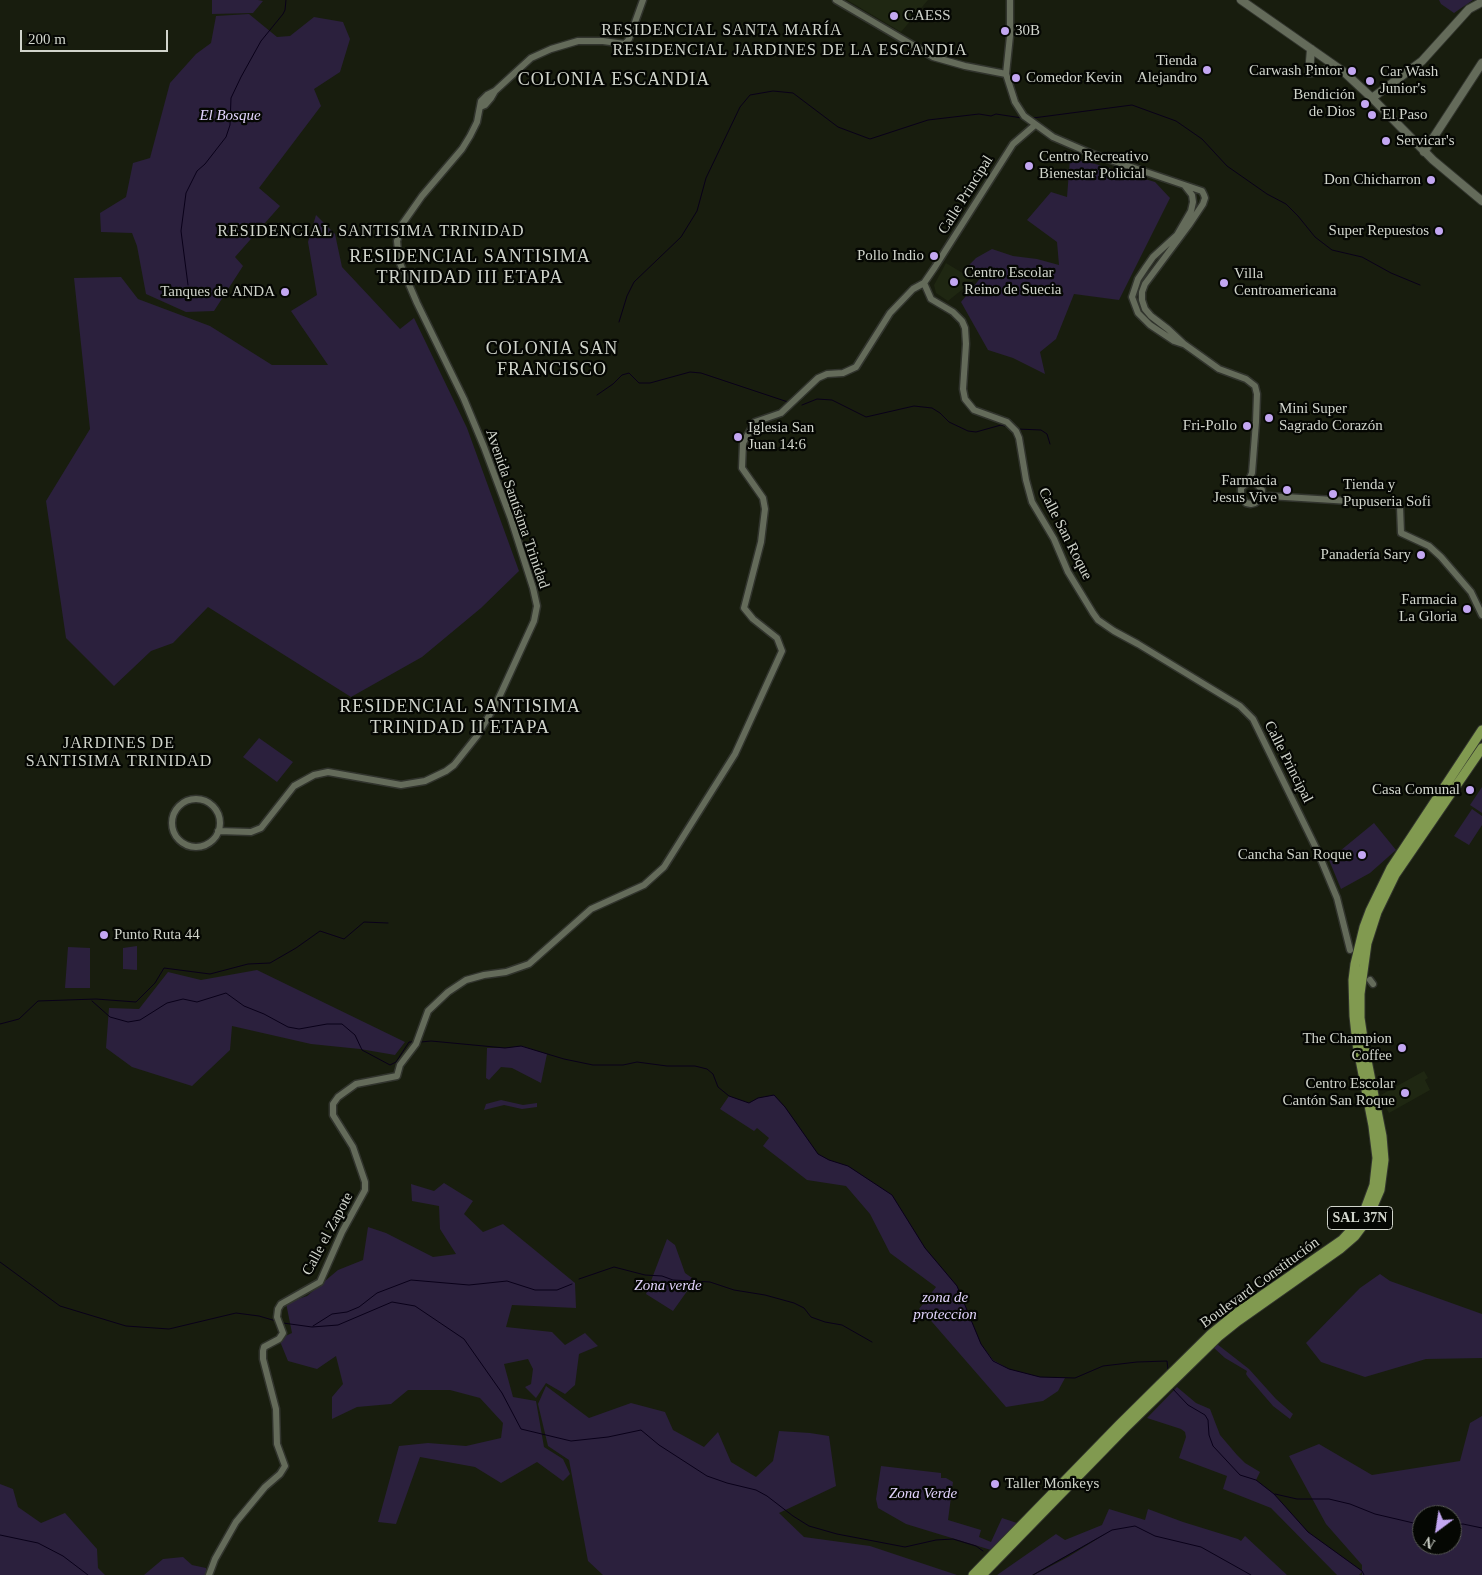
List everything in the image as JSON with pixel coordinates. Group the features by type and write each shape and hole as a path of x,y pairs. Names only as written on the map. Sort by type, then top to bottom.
{"highway":[{"name":"Boulevard Constitución","path":"973,1575 1210,1334 1238,1312 1342,1240 1364,1212 1374,1186 1378,1158 1374,1126 1357,1044 1353,1008 1355,964 1364,927 1391,868 1482,730"},
{"name":"Boulevard Constitución","path":"982,1575 1125,1428 1218,1337 1340,1250 1367,1220 1380,1190 1384,1160 1382,1136 1360,1018 1361,984 1367,943 1377,912 1395,875 1482,748"}],"main road":[{"path":"1241,0 1338,68 1372,98 1424,152 1482,201"},
{"path":"1372,98 1422,61 1469,9 1482,2"},
{"path":"1310,49 1309,73 1338,68"},
{"path":"1424,152 1482,63"}],"street":[{"name":"Avenida Santísima Trinidad","path":"218,831 251,832 260,828 294,786 314,775 328,772 401,785 425,781 446,771 466,750 487,720 513,670 534,622 537,606 531,576 500,489 464,400 399,261 397,241 403,223 422,196 462,148 477,122 481,102 487,95 495,91 531,58 551,49 578,41 603,41 625,44 629,39 643,0"},
{"path":"836,0 932,57 1006,74"},
{"path":"1010,0 1010,36 1006,74 1015,102 1024,116 1053,137 1090,153 1202,191 1205,198 1203,204 1145,284 1142,300 1150,316 1164,325 1184,344 1220,369 1246,379 1255,386 1257,402 1252,473 1248,482 1242,488 1241,496 1243,500 1251,504 1269,496 1395,504 1400,508 1401,533 1429,546 1441,557 1471,592 1482,615"},
{"name":"Calle Principal","path":"397,1076 400,1065 416,1044 428,1011 448,992 466,980 506,972 529,964 591,909 650,881 664,867 735,754 782,651 778,640 753,619 744,608 761,542 765,509 763,498 742,468 743,443 755,422 780,413 818,378 827,374 843,373 856,366 890,313 913,289 924,283 1013,144 1035,125"},
{"path":"1184,185 1192,195 1193,202 1188,219 1177,235 1153,257 1138,279 1133,292 1133,302 1138,313 1160,332 1174,341 1184,344"},
{"name":"Calle San Roque","path":"924,283 932,299 953,312 962,321 965,328 966,344 963,389 965,400 974,410 1007,422 1016,431 1032,502 1054,539 1068,572 1088,604"},
{"path":"1160,332 1164,325"},
{"path":"1252,473 1256,483 1269,496"},
{"path":"1248,482 1256,483"},
{"path":"1261,498 1262,490"},
{"name":"Calle Principal","path":"1088,604 1098,620 1114,632 1138,644 1240,706 1253,718 1317,850 1337,898 1350,950"},
{"path":"196,799 205,801 216,810 219,817 218,831 207,844 195,847 187,845 175,835 172,825 174,813 186,801 196,799"},
{"name":"Calle el Zapote","path":"209,1575 214,1559 236,1522 265,1487 280,1474 285,1466 278,1444 276,1409 263,1360 264,1347 279,1339 283,1333 277,1317 278,1309 281,1304 320,1282 339,1238 366,1188 354,1147 333,1115 332,1106 338,1097 356,1084 397,1076"}],"shaded area":[{"name":"CAESS","path":"847,0 928,0 901,32"},
{"name":"Centro Escolar Reino de Suecia","path":"946,263 974,280 948,301 936,293 934,285"},
{"name":"Centro Escolar Cantón San Roque","path":"1424,1071 1428,1078 1425,1080 1430,1090 1389,1113 1379,1096"}],"green space":[{"path":"212,0 263,1 253,13 212,14"},
{"path":"1439,0 1473,0 1454,13 1441,4"},
{"name":"El Bosque","path":"249,14 277,37 290,36 314,17 343,22 350,39 340,72 314,89 321,106 259,188 280,206 235,257 243,266 214,311 186,312 146,294 137,246 132,233 101,232 100,213 126,197 133,163 150,158 170,83 196,54 211,43 216,16"},
{"path":"1070,159 1092,163 1155,182 1170,198 1119,300 1074,294 1056,339 1040,352 1045,374 1013,358 988,350 961,302 982,276 969,265 976,258 992,249 1013,256 1037,259 1059,265 1057,242 1027,220 1051,192 1067,197"},
{"path":"316,215 335,234 342,267 400,329 414,318 467,428 519,571 481,608 422,657 351,697 208,607 173,643 151,651 114,686 66,638 46,501 90,429 74,278 121,277 138,299 210,326 272,365 328,365 291,311 317,295 308,242"},
{"path":"259,738 293,762 277,782 243,757"},
{"path":"1482,787 1482,813 1470,805"},
{"path":"1472,809 1482,816 1482,825 1469,845 1454,836"},
{"name":"Cancha San Roque","path":"1374,823 1396,850 1370,873 1341,889 1329,860"},
{"path":"137,946 137,970 123,969 123,948"},
{"path":"68,947 90,948 90,988 65,988"},
{"path":"257,970 405,1042 395,1055 311,1044 232,1026 230,1050 192,1086 132,1067 106,1048 109,1008 139,1009 168,972 201,980"},
{"path":"522,1046 547,1054 541,1083 512,1068 501,1067 489,1080 486,1078 487,1048"},
{"name":"zona de proteccion","path":"774,1095 785,1107 818,1154 848,1166 892,1195 925,1248 957,1286 981,1344 993,1360 1009,1369 1040,1377 1065,1378 1058,1391 1043,1401 1006,1407 919,1309 936,1287 890,1253 870,1214 846,1186 807,1180 763,1146 769,1138 757,1128 754,1131 720,1109 729,1096 749,1103 758,1098"},
{"path":"501,1100 523,1105 537,1103 537,1107 522,1109 504,1105 484,1110 486,1104"},
{"path":"444,1183 473,1201 464,1214 483,1232 503,1224 575,1283 576,1308 512,1305 506,1327 552,1332 565,1345 585,1333 598,1346 579,1354 575,1385 565,1394 546,1383 536,1398 525,1387 531,1384 533,1369 528,1359 504,1364 513,1397 536,1401 544,1447 563,1459 570,1474 563,1481 537,1462 501,1483 475,1467 420,1457 396,1524 378,1522 399,1446 428,1443 466,1446 501,1438 503,1423 480,1398 450,1390 408,1390 391,1404 357,1407 332,1419 332,1397 343,1384 336,1356 317,1369 288,1361 279,1339 292,1333 286,1303 307,1296 338,1270 363,1260 368,1227 386,1233 433,1257 456,1254 440,1229 439,1206 412,1201 411,1184 434,1191"},
{"name":"Zona verde","path":"667,1239 675,1245 685,1273 695,1280 673,1311 646,1294"},
{"path":"1380,1274 1390,1281 1482,1314 1482,1358 1426,1359 1365,1377 1321,1362 1306,1343 1360,1288"},
{"path":"1217,1344 1249,1369 1276,1399 1293,1414 1290,1419 1273,1406 1248,1377 1247,1371 1225,1358 1214,1348"},
{"path":"546,1386 589,1418 631,1403 665,1412 673,1430 704,1447 718,1432 731,1462 756,1477 773,1461 779,1431 829,1436 836,1486 779,1513 804,1537 870,1546 957,1575 603,1575 588,1561 569,1460 548,1446 538,1404"},
{"path":"1177,1387 1196,1403 1210,1409 1220,1435 1245,1463 1260,1472 1256,1480 1274,1494 1308,1532 1362,1571 1362,1565 1326,1524 1289,1456 1319,1444 1372,1475 1460,1461 1470,1423 1482,1416 1482,1575 1362,1575 1362,1572 1359,1575 1337,1575 1271,1508 1223,1489 1227,1476 1179,1458 1186,1437 1185,1432 1147,1418"},
{"name":"Zona Verde","path":"881,1466 941,1473 941,1478 946,1478 953,1482 948,1520 981,1530 979,1537 991,1542 1002,1518 1017,1523 991,1550 906,1524 878,1508 876,1499"},
{"path":"0,1484 13,1489 18,1507 41,1523 65,1513 97,1549 98,1568 105,1575 0,1575"},
{"path":"1109,1509 1145,1520 1148,1509 1241,1541 1245,1536 1287,1575 1034,1575 1107,1533 1032,1575 997,1575 1056,1534 1065,1540 1102,1525"},
{"path":"183,1557 192,1565 206,1568 206,1575 144,1575 163,1559"}],"waterway":[{"path":"188,285 181,231 186,193 197,171 205,164 226,137 230,125 231,98 261,41 283,14 286,0"},
{"path":"619,322 627,296 634,282 681,237 697,211 706,178 740,107 750,95 773,91 793,93 838,127 870,139 928,120 979,114 991,116 996,114 1022,118"},
{"path":"1033,118 1132,105 1176,121 1202,139 1227,166 1267,194 1286,204 1315,237 1332,250 1362,257 1391,273 1420,285"},
{"path":"597,395 622,375 629,373 639,383 650,383 690,372 701,373 788,402"},
{"path":"802,405 817,399 832,400 866,417 914,406 932,408 949,422 968,431 976,432 1001,425 1008,427"},
{"path":"1017,429 1041,430 1047,434 1050,444"},
{"path":"0,1024 19,1019 38,1001 96,999 136,1002 155,983 164,968 210,974 248,964 270,963 320,931 344,939 364,922 388,923"},
{"path":"92,1001 110,1017 128,1022 140,1020 167,1003 183,999 197,1002 226,993 244,1006 288,1027 299,1029 327,1024 342,1024 355,1035 362,1050 390,1065 396,1062 409,1042 412,1042"},
{"path":"421,1042 431,1041 505,1048 521,1046 564,1059 593,1065 623,1065 637,1062 667,1066 695,1066 707,1069 713,1074 718,1087 729,1096 749,1103 758,1098 774,1095 785,1107 818,1154 848,1166 892,1195 925,1248 957,1286 981,1344 993,1361 1009,1369 1040,1377 1075,1378 1103,1366 1137,1362 1167,1361 1168,1370"},
{"path":"0,1262 60,1306 126,1326 169,1329 236,1313 259,1316 276,1321"},
{"path":"579,1279 614,1267 645,1275 662,1276 673,1280 710,1282 734,1290 765,1295 794,1303 804,1308 811,1317 842,1325 872,1342"},
{"path":"313,1326 332,1314 347,1312 359,1307 377,1293 411,1280 469,1285 507,1281 535,1290 557,1290 572,1284"},
{"path":"283,1323 312,1327 338,1325 392,1302 415,1306 464,1339 502,1393 521,1429 571,1441 608,1437 641,1430 659,1445 707,1476 756,1490 809,1526 837,1534 905,1547 936,1540 953,1539 976,1546 983,1551"},
{"path":"1172,1388 1188,1405 1205,1415 1208,1420 1209,1435 1213,1446 1240,1475 1256,1480 1274,1494 1308,1532 1362,1571 1364,1575"},
{"path":"1275,1494 1297,1499 1329,1499 1350,1504 1375,1514 1412,1523"},
{"path":"1462,1524 1482,1528"},
{"path":"1033,1575 1112,1530 1135,1526 1155,1536 1201,1547 1251,1575"},
{"path":"0,1535 38,1543 63,1556 88,1575"}],"place":[{"name":"CAESS","path":"894,16"},
{"name":"30B","path":"1005,31"},
{"name":"Tienda Alejandro","path":"1207,70"},
{"name":"Carwash Pintor","path":"1352,71"},
{"name":"Comedor Kevin","path":"1016,78"},
{"name":"Car Wash Junior's","path":"1370,81"},
{"name":"Bendición de Dios","path":"1365,104"},
{"name":"El Paso","path":"1372,115"},
{"name":"Servicar's","path":"1386,141"},
{"name":"Centro Recreativo Bienestar Policial","path":"1029,166"},
{"name":"Don Chicharron","path":"1431,180"},
{"name":"Super Repuestos","path":"1439,231"},
{"name":"Pollo Indio","path":"934,256"},
{"name":"Centro Escolar Reino de Suecia","path":"954,282"},
{"name":"Villa Centroamericana","path":"1224,283"},
{"name":"Tanques de ANDA","path":"285,292"},
{"name":"Mini Super Sagrado Corazón","path":"1269,418"},
{"name":"Fri-Pollo","path":"1247,426"},
{"name":"Iglesia San Juan 14:6","path":"738,437"},
{"name":"Farmacia Jesus Vive","path":"1287,490"},
{"name":"Tienda y Pupuseria Sofi","path":"1333,494"},
{"name":"Panadería Sary","path":"1421,555"},
{"name":"Farmacia La Gloria","path":"1467,609"},
{"name":"Casa Comunal","path":"1470,790"},
{"name":"Cancha San Roque","path":"1362,855"},
{"name":"Punto Ruta 44","path":"104,935"},
{"name":"The Champion Coffee","path":"1402,1048"},
{"name":"Centro Escolar Cantón San Roque","path":"1405,1093"},
{"name":"Taller Monkeys","path":"995,1484"}],"district":[{"name":"RESIDENCIAL SANTA MARÍA","path":"722,31"},
{"name":"RESIDENCIAL JARDINES DE LA ESCANDIA","path":"790,51"},
{"name":"COLONIA ESCANDIA","path":"614,80"},
{"name":"RESIDENCIAL SANTISIMA TRINIDAD","path":"371,232"},
{"name":"RESIDENCIAL SANTISIMA TRINIDAD III ETAPA","path":"470,267"},
{"name":"COLONIA SAN FRANCISCO","path":"552,359"},
{"name":"RESIDENCIAL SANTISIMA TRINIDAD II ETAPA","path":"460,718"},
{"name":"JARDINES DE SANTISIMA TRINIDAD","path":"119,753"}]}
